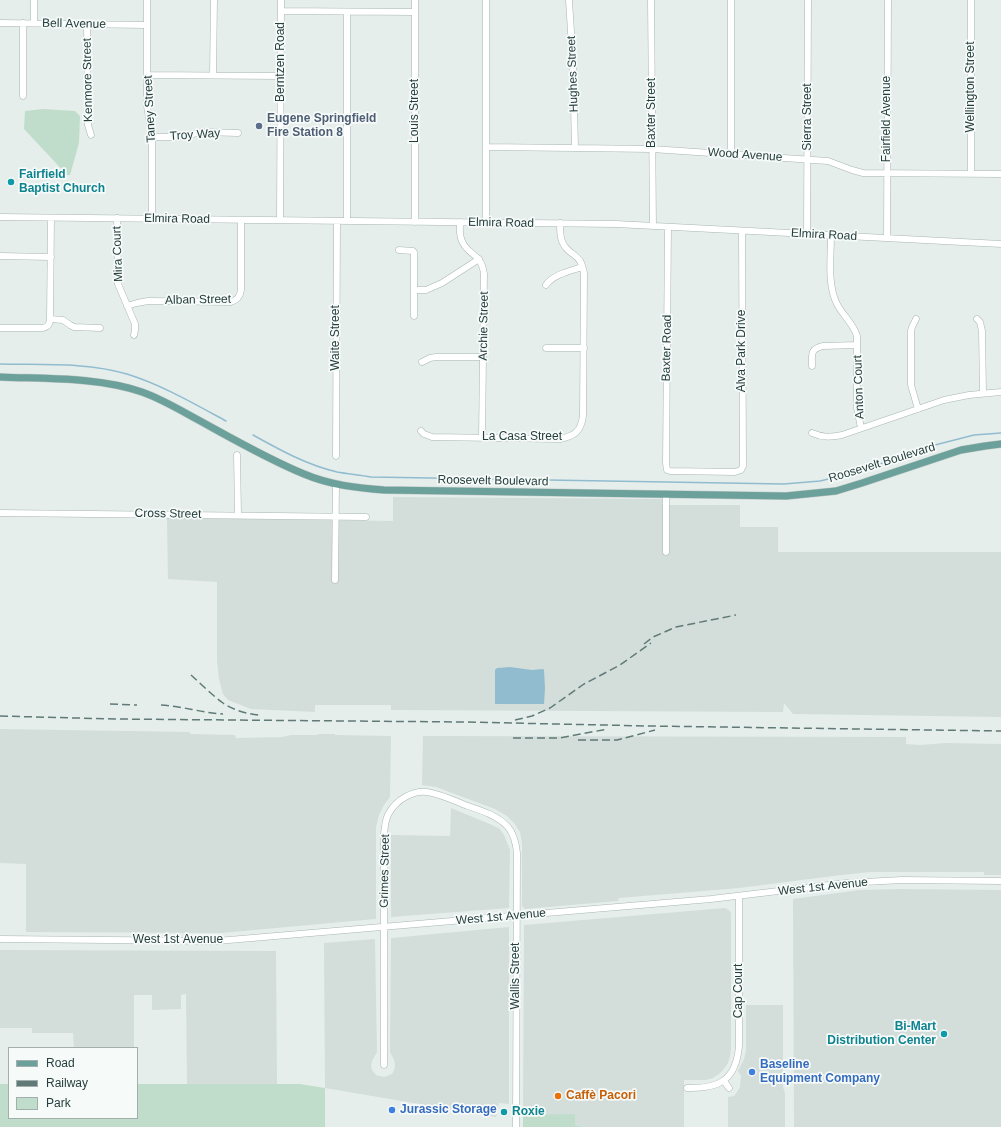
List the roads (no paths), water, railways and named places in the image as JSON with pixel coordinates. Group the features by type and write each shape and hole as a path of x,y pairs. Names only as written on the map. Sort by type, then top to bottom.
{"main road":[{"name":"Roosevelt Boulevard","path":"0,378 103,382 142,392 165,402 281,464 306,475 336,484 384,490 786,496 836,491 961,450 1001,444"}],"street":[{"path":"34,0 34,23"},
{"name":"Taney Street","path":"148,0 147,110 152,137 152,219"},
{"path":"213,75 214,0"},
{"name":"Berntzen Road","path":"280,220 281,0"},
{"name":"Louis Street","path":"415,0 415,222"},
{"path":"486,0 486,223"},
{"name":"Hughes Street","path":"568,0 573,64 575,148"},
{"name":"Baxter Street","path":"651,0 652,226"},
{"path":"731,0 731,154"},
{"name":"Sierra Street","path":"807,234 808,0"},
{"name":"Fairfield Avenue","path":"887,238 888,0"},
{"name":"Wellington Street","path":"971,0 971,174"},
{"path":"281,11 415,12"},
{"path":"347,12 347,221"},
{"name":"Bell Avenue","path":"0,23 147,25"},
{"path":"23,23 23,96"},
{"name":"Kenmore Street","path":"87,25 88,126 92,135"},
{"path":"147,75 281,76"},
{"name":"Troy Way","path":"152,137 182,137 202,132 238,133"},
{"name":"Wood Avenue","path":"486,147 652,150 808,159 828,161 863,173 1001,174"},
{"name":"Elmira Road","path":"0,217 616,224 1001,244"},
{"path":"0,328 43,328 48,325 50,319 51,218"},
{"name":"Mira Court","path":"117,218 118,284 135,324 134,335"},
{"name":"Alban Street","path":"127,306 148,301 231,302 237,299 241,290 241,220"},
{"name":"Waite Street","path":"336,456 337,221"},
{"path":"414,290 426,290 446,281 479,259 465,246 461,240 460,222"},
{"name":"La Casa Street","path":"421,432 432,437 560,439 569,437 579,429 584,416 585,278 577,256 563,244 560,234 560,224"},
{"name":"Baxter Road","path":"668,227 667,470 735,472 740,470"},
{"name":"Alva Park Drive","path":"740,470 743,464 742,231"},
{"name":"Anton Court","path":"831,235 832,290 841,312 855,329 857,336 857,408 861,428"},
{"path":"399,250 414,252 414,316"},
{"path":"0,256 51,257"},
{"name":"Archie Street","path":"479,259 482,263 484,274 482,438"},
{"path":"546,285 552,278 582,267"},
{"path":"50,319 64,320 69,325 74,327 100,328"},
{"path":"916,319 911,331 911,379 918,409"},
{"path":"977,319 980,322 982,331 982,393"},
{"name":"Anton Court","path":"812,366 812,353 818,347 857,345"},
{"path":"546,348 584,348"},
{"path":"422,362 436,357 483,357"},
{"path":"812,433 825,438 834,437 957,397 1001,392"},
{"path":"237,455 238,515"},
{"path":"335,580 336,484"},
{"path":"666,494 666,552"},
{"name":"Cross Street","path":"0,513 366,517"},
{"name":"Grimes Street","path":"384,1065 384,834 388,814 393,806 402,798 426,792 437,794 489,814 498,818 508,828"},
{"name":"Wallis Street","path":"508,828 513,836 517,853 516,1127"},
{"name":"West 1st Avenue","path":"0,938 208,941 739,896 846,883 902,880 1001,881"},
{"name":"Cap Court","path":"724,1081 733,1068 738,1051 739,896"},
{"path":"686,1088 708,1087 717,1085 724,1081 729,1088"}],"water":[{"path":"510,667 544,670 544,704 495,704 495,670 497,668"}],"waterway":[{"path":"0,364 48,364 112,370 140,378 165,389 226,421"},
{"path":"253,435 304,461 326,469 371,477 784,484 820,481 854,473 935,445 974,435 1001,433"}],"railway":[{"path":"644,644 653,637 676,627 736,615"},
{"path":"515,720 532,716 550,708 584,684 620,665 651,643"},
{"path":"191,675 215,697 231,708 250,714 259,715"},
{"path":"110,704 137,705"},
{"path":"161,705 223,714"},
{"path":"0,716 115,719 464,722 1001,731"},
{"path":"513,738 559,738 608,729"},
{"path":"578,740 617,740 655,730"}],"place":[{"name":"Eugene Springfield Fire Station 8","path":"259,126"},
{"name":"Fairfield Baptist Church","path":"11,182"},
{"name":"Bi-Mart Distribution Center","path":"944,1034"},
{"name":"Baseline Equipment Company","path":"752,1072"},
{"name":"Caffè Pacori","path":"558,1096"},
{"name":"Jurassic Storage","path":"392,1110"},
{"name":"Roxie","path":"504,1112"}]}
